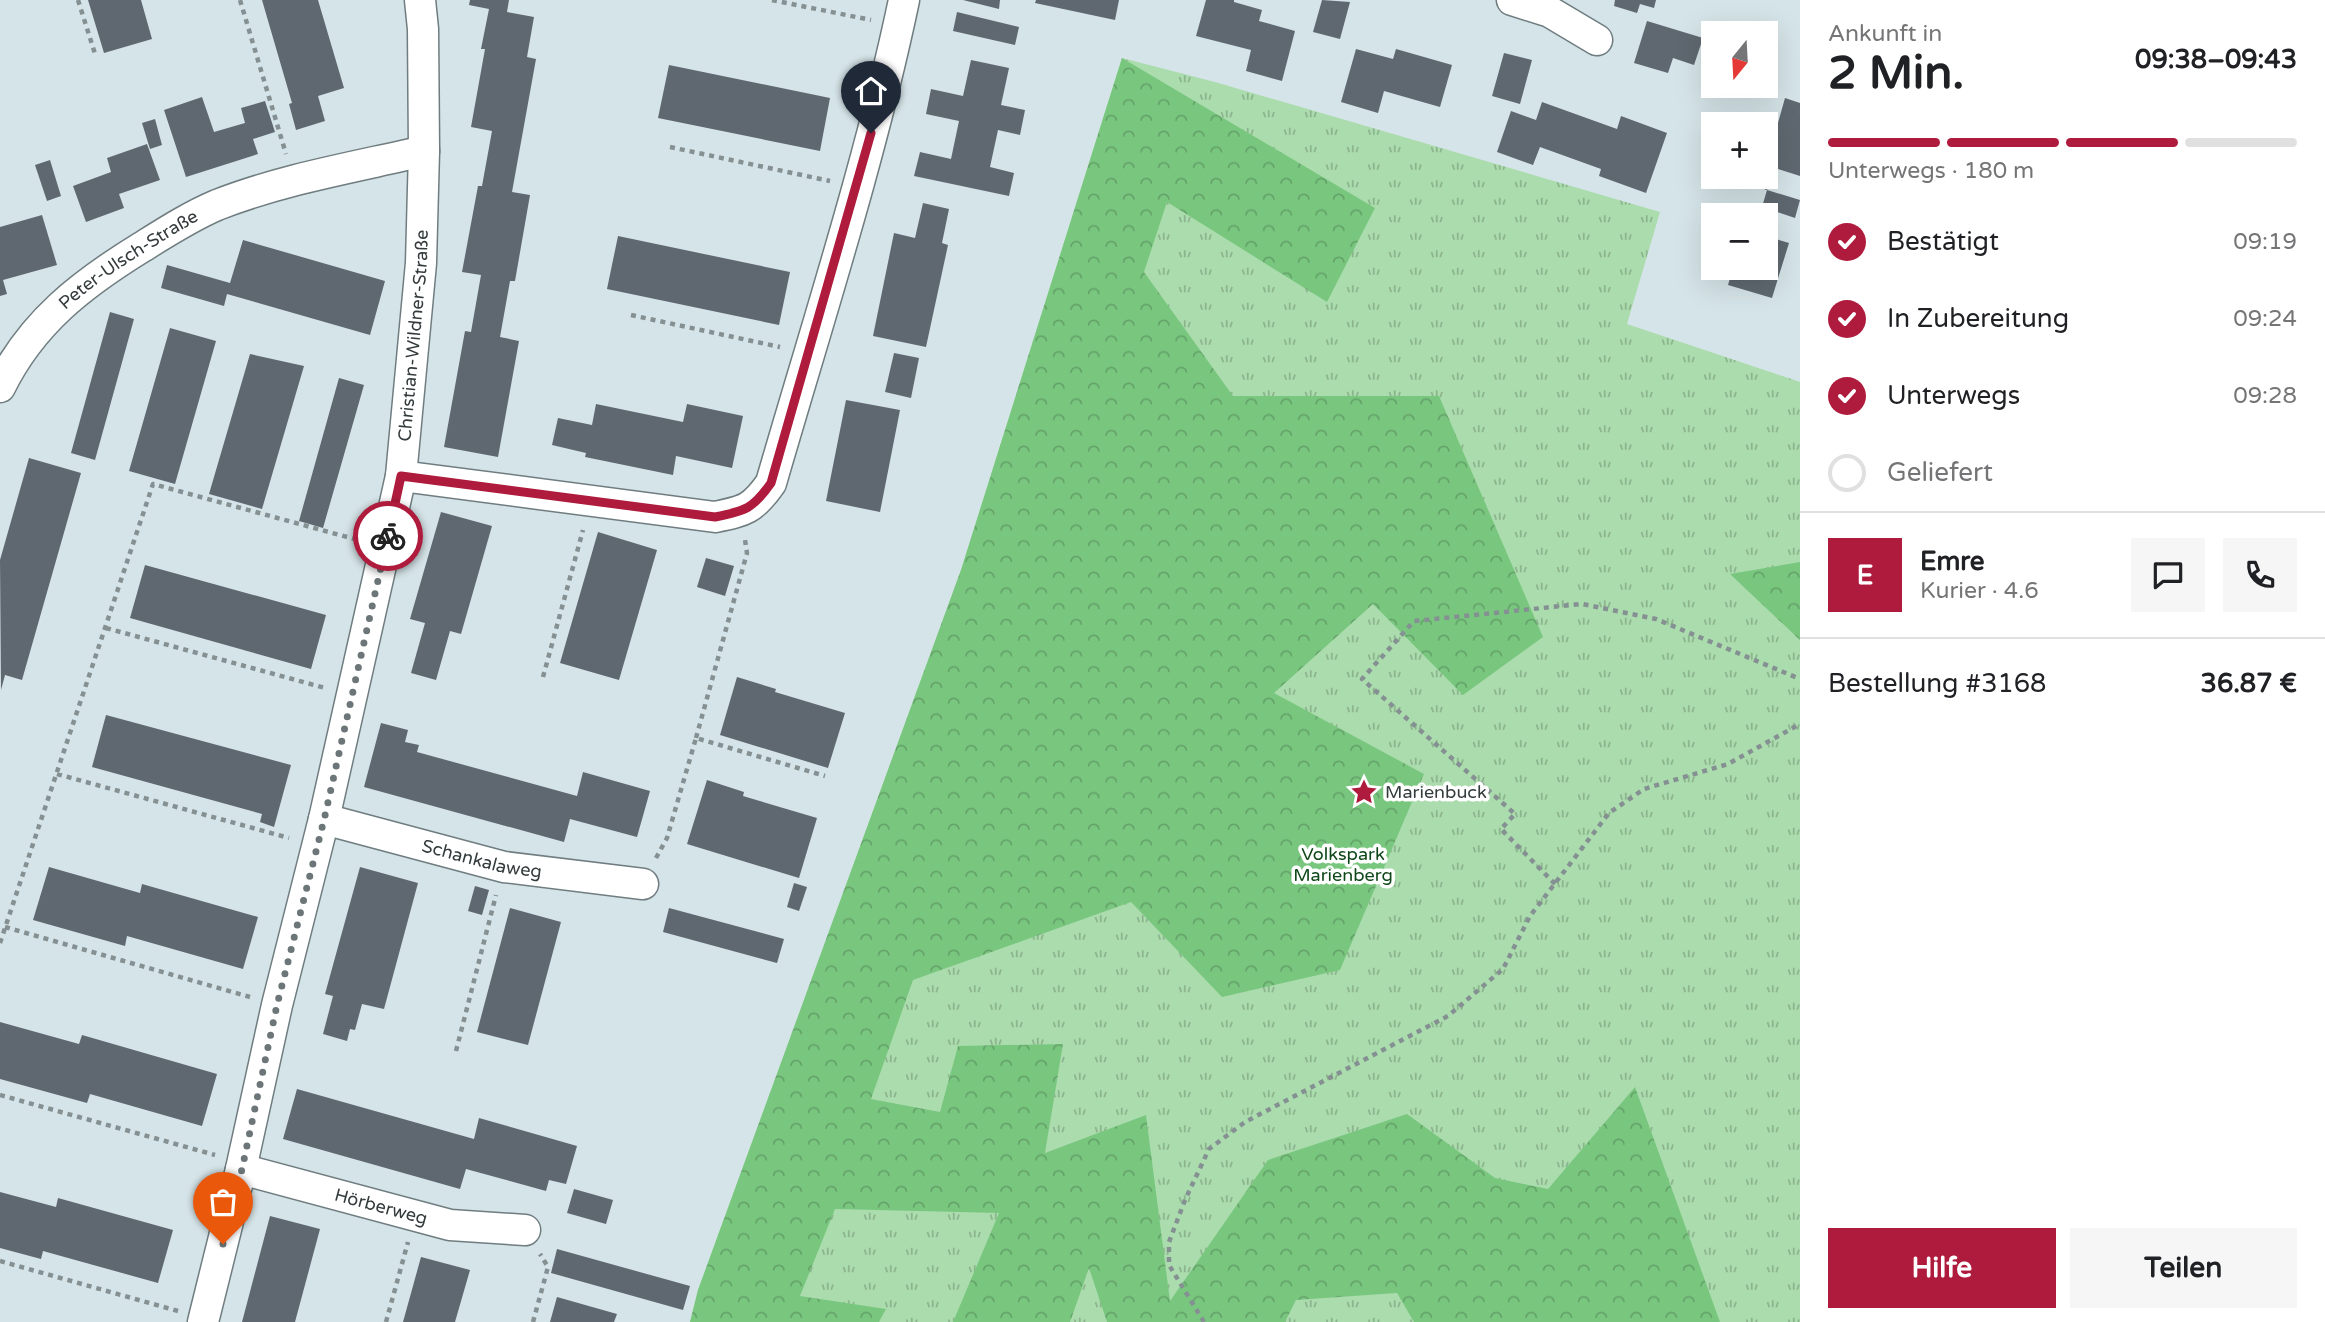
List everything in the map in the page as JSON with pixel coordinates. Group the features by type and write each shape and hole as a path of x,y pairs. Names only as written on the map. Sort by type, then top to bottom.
{"street":[{"name":"Christian-Wildner-Straße","path":"203,1322 242,1169 277,1005 324,820 401,476 421,262 424,29 420,0"},
{"path":"1512,0 1550,12 1597,40"},
{"path":"401,476 715,517 741,512 759,501 771,483 809,353 857,187 901,13"},
{"name":"Peter-Ulsch-Straße","path":"0,387 13,361 51,314 98,274 177,225 217,205 294,181 424,151"},
{"name":"Schankalaweg","path":"324,820 504,867 643,884"},
{"name":"Hörberweg","path":"242,1169 450,1226 525,1230"}],"path":[{"path":"78,0 96,57"},
{"path":"240,0 294,181"},
{"path":"772,0 901,13"},
{"path":"670,147 857,187"},
{"path":"631,315 809,353"},
{"path":"0,943 153,484 386,547"},
{"path":"543,677 591,500"},
{"path":"643,884 667,838 747,553 741,512"},
{"path":"1555,884 1501,829 1515,814 1362,678 1413,621 1581,604 1656,619 1800,679"},
{"path":"106,628 322,688"},
{"path":"1204,1322 1169,1265 1169,1242 1209,1149 1245,1122 1448,1016 1503,969 1530,916 1609,813 1644,789 1728,764 1800,724"},
{"path":"696,738 825,776"},
{"path":"57,774 290,838"},
{"path":"456,1051 504,867"},
{"path":"5,927 239,993"},
{"path":"0,1095 213,1155"},
{"path":"386,1322 415,1216"},
{"path":"525,1230 548,1267 533,1322"},
{"path":"0,1261 170,1309"}],"green space":[{"name":"Volkspark Marienberg","path":"1122,58 1215,82 1660,212 1627,324 1800,382 1800,1322 690,1322 698,1290 961,570"},
{"path":"1122,58 1375,208 1327,302 1167,202 1144,272 1233,396 1439,396 1543,637 1463,695 1373,604 1274,693 1424,774 1340,970 1222,997 1131,902 913,980 871,1099 940,1112 958,1046 1063,1044 1045,1153 1146,1115 1170,1301 1268,1160 1407,1114 1495,1178 1548,1189 1635,1087 1720,1322 1414,1322 1397,1293 1296,1300 1285,1322 1107,1322 1089,1268 1070,1322 953,1322 999,1213 835,1209 800,1296 886,1309 879,1322 690,1322 698,1290 961,570"},
{"path":"1800,562 1800,640 1730,574"}],"building":[{"path":"88,0 141,0 152,39 104,53"},
{"path":"262,0 318,0 344,88 318,96 325,121 296,130 289,104 292,103"},
{"path":"470,0 509,0 507,12 534,17 527,57 536,59 512,192 530,195 515,281 510,281 500,337 519,341 498,457 444,447 465,331 471,332 481,275 462,272 478,186 482,186 492,131 471,127 489,9 469,5"},
{"path":"963,0 1000,0 999,9"},
{"path":"1036,0 1119,0 1115,20 1035,3"},
{"path":"1206,0 1234,0 1262,10 1259,21 1295,31 1282,81 1246,71 1251,50 1196,36"},
{"path":"1322,0 1350,2 1340,39 1313,32"},
{"path":"1615,0 1656,0 1654,8 1640,4 1637,13 1614,6"},
{"path":"957,12 1019,27 1015,45 953,31"},
{"path":"1647,21 1701,37 1694,65 1673,58 1668,73 1634,63"},
{"path":"1356,49 1393,59 1396,49 1452,65 1440,107 1384,91 1378,113 1341,102"},
{"path":"1504,53 1532,60 1520,104 1492,96"},
{"path":"971,60 1009,68 1001,105 1025,110 1020,135 998,130 990,167 1014,173 1009,196 914,176 920,152 951,159 959,121 926,114 931,89 963,96"},
{"path":"669,65 830,98 820,151 658,118"},
{"path":"202,97 214,132 245,123 241,108 265,101 275,132 253,139 258,154 186,177 164,110"},
{"path":"1785,98 1800,103 1800,176 1778,169 1778,123"},
{"path":"1542,102 1617,129 1621,116 1667,133 1646,193 1599,176 1601,169 1540,147 1533,165 1497,152 1511,111 1536,120"},
{"path":"155,119 162,145 150,149 142,123"},
{"path":"147,144 160,180 119,194 124,208 86,222 73,186 111,172 107,158"},
{"path":"50,160 61,196 47,201 35,165"},
{"path":"1767,190 1800,200 1795,218 1778,212 1778,203 1763,203"},
{"path":"923,203 949,209 942,243 948,245 926,347 873,336 894,233 915,238"},
{"path":"42,215 57,265 3,280 7,294 0,296 0,227"},
{"path":"618,236 790,272 779,325 607,289"},
{"path":"243,240 385,281 370,335 227,294 224,306 161,288 167,265 230,283"},
{"path":"1778,240 1789,243 1778,279"},
{"path":"1729,280 1778,280 1772,298 1728,285"},
{"path":"110,312 134,319 95,460 71,453"},
{"path":"170,328 216,341 175,484 129,471"},
{"path":"894,353 919,358 911,398 885,392"},
{"path":"250,354 304,366 262,509 209,494"},
{"path":"339,378 364,385 323,528 299,521"},
{"path":"846,400 900,410 880,512 826,501"},
{"path":"596,404 683,422 687,404 743,416 732,468 676,456 673,475 585,457 586,453 552,445 558,418 592,425"},
{"path":"29,458 81,473 22,680 5,675 1,690 0,560"},
{"path":"441,512 492,526 461,634 450,631 436,680 411,673 425,623 410,619"},
{"path":"598,532 657,550 619,680 560,663"},
{"path":"706,558 734,566 725,596 697,587"},
{"path":"145,565 326,615 311,669 130,618"},
{"path":"737,677 776,689 775,692 845,713 828,768 720,735"},
{"path":"106,715 291,765 274,827 260,822 262,814 92,767"},
{"path":"381,723 408,730 405,742 419,745 417,752 577,796 583,772 650,791 637,837 570,819 564,842 364,787"},
{"path":"707,780 744,792 743,796 817,818 799,878 687,844"},
{"path":"49,867 140,893 142,884 258,917 243,969 127,936 125,946 33,920"},
{"path":"360,867 418,883 384,1009 362,1004 355,1030 350,1029 347,1041 323,1034 333,996 325,994"},
{"path":"794,883 807,887 799,911 787,907"},
{"path":"475,886 489,890 482,915 468,911"},
{"path":"510,908 561,922 528,1045 477,1032"},
{"path":"669,908 784,939 777,963 663,932"},
{"path":"0,1022 79,1044 82,1035 217,1074 202,1126 90,1094 87,1103 0,1079"},
{"path":"297,1089 474,1139 479,1118 577,1146 566,1184 549,1180 546,1191 466,1169 460,1189 283,1139"},
{"path":"574,1189 613,1200 606,1224 567,1213"},
{"path":"0,1192 56,1207 58,1198 173,1230 158,1283 43,1251 41,1259 0,1248"},
{"path":"270,1216 320,1229 295,1322 242,1322"},
{"path":"557,1249 690,1286 683,1310 551,1273"},
{"path":"421,1257 470,1270 455,1322 403,1322"},
{"path":"557,1297 617,1314 614,1322 550,1322"}],"way so far":[{"path":"223,1244 277,1005 353,696 388,536"}],"place":[{"name":"Marienbuck","path":"1364,792"}],"route":[{"path":"388,536 401,476 715,517 741,512 759,501 771,483 871,133"}]}
